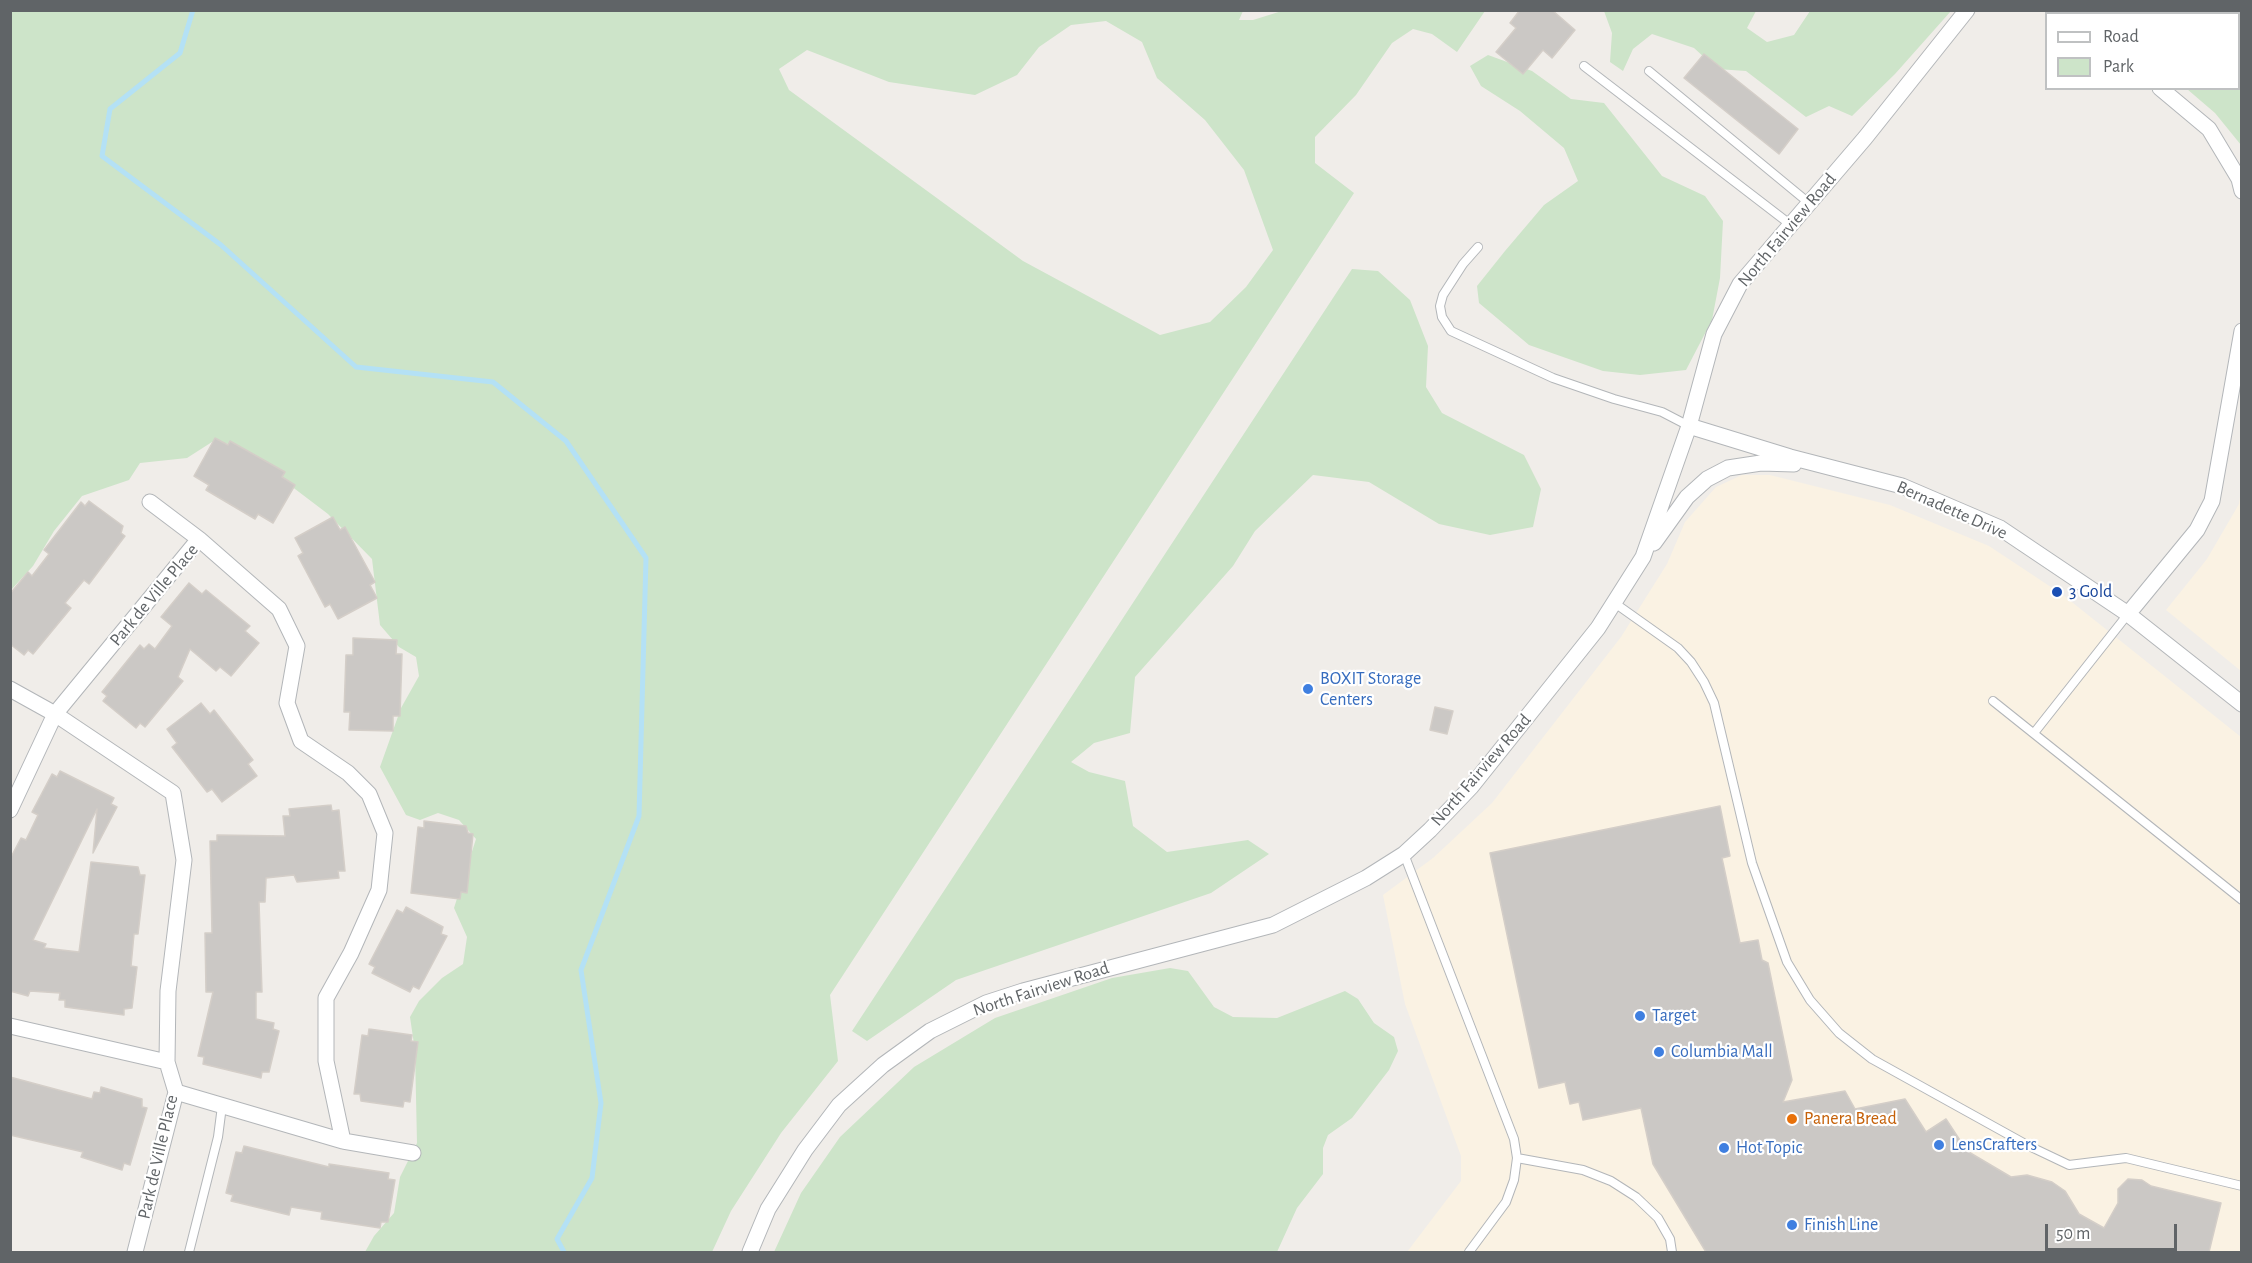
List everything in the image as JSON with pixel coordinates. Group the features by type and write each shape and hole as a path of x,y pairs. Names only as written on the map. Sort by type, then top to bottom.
{"street":[{"name":"North Fairview Road","path":"750,1252 768,1209 805,1150 839,1105 883,1065 930,1031 987,1003 1023,991 1273,925 1366,878 1404,854 1471,787 1616,604 1643,557 1689,426 1714,334 1740,284 1967,10"},
{"path":"2162,90 2209,129 2239,179 2241,190"},
{"path":"2128,614 2197,530 2212,501 2241,331"},
{"name":"Bernadette Drive","path":"1689,426 1902,486 2000,528 2128,614 2241,704"},
{"path":"1643,557 1687,497 1707,479 1728,468 1761,463 1822,465"},
{"path":"150,502 199,539"},
{"name":"Park de Ville Place","path":"10,810 55,714 199,539 279,609 297,646 287,703 301,741 348,773 369,794 385,833 379,890 351,953 326,998 326,1061 343,1141"},
{"name":"Park de Ville Place","path":"10,689 55,714 173,793 184,860 168,991 167,1062 176,1092 135,1252"},
{"path":"10,1026 167,1062"},
{"path":"176,1092 343,1141 413,1153"}],"lane":[{"path":"1584,66 1791,225"},
{"path":"1649,71 1809,203"},
{"path":"1478,247 1463,264 1443,295 1440,306 1442,317 1451,331 1553,378 1614,399 1662,412 1689,426"},
{"path":"1616,604 1678,648 1691,662 1704,682 1714,703 1752,863 1787,962 1810,1000 1839,1033 1872,1059 2029,1146 2069,1165 2126,1158 2241,1186"},
{"path":"2034,733 2128,614"},
{"path":"1993,701 2241,900"},
{"path":"1404,854 1507,1116 1517,1158 1515,1180 1506,1202 1468,1252"},
{"path":"189,1252 218,1137 222,1106"},
{"path":"1517,1158 1583,1170 1611,1181 1636,1197 1658,1218 1670,1239 1672,1252"}],"shaded area":[{"name":"Columbia Mall","path":"1742,475 1770,475 1890,505 1989,546 2063,595 2241,737 2241,1252 1407,1252 1461,1181 1461,1156 1405,1004 1383,895 1433,858 1492,803 1621,637 1667,564 1685,522 1716,487"},
{"path":"2241,490 2241,671 2166,610 2207,559 2239,504"}],"green space":[{"path":"1285,10 1485,11 1457,52 1432,34 1413,29 1392,43 1356,95 1315,137 1315,163 1354,193 830,995 838,1061 781,1133 731,1211 712,1252 365,1252 374,1236 394,1213 400,1177 417,1143 415,1051 410,1017 419,1001 442,978 463,964 467,937 454,908 476,839 459,820 438,813 420,820 406,815 380,767 401,708 419,676 416,657 399,647 380,625 372,559 328,514 237,445 212,442 187,458 140,463 129,480 82,496 54,531 33,566 11,590 11,11 1243,11 1239,20 1253,20","holes":["1106,21 1142,42 1157,78 1205,120 1244,170 1273,250 1246,287 1210,322 1160,335 1023,261 789,90 779,69 807,50 889,82 975,95 1017,75 1039,47 1071,25"]},
{"path":"1604,11 1756,11 1747,28 1767,42 1794,35 1810,11 1951,11 1895,74 1852,116 1829,106 1806,117 1746,71 1717,69 1694,48 1652,34 1633,49 1623,71 1610,62 1612,33"},
{"path":"2241,11 2241,145 2215,113 2188,90 2240,90 2240,12 2159,12"},
{"path":"1488,55 1532,71 1571,99 1604,103 1662,176 1705,196 1723,221 1720,278 1712,320 1686,370 1640,375 1603,371 1529,345 1479,303 1477,286 1505,251 1544,205 1578,181 1564,148 1520,111 1481,86 1470,66"},
{"path":"1352,269 1378,271 1410,300 1428,346 1426,387 1442,413 1524,455 1541,489 1533,527 1490,535 1439,524 1369,482 1313,475 1255,531 1233,566 1135,677 1130,733 1094,743 1071,762 1089,772 1125,781 1133,826 1167,852 1248,840 1269,854 1211,893 956,980 867,1041 852,1031"},
{"path":"1170,968 1188,971 1214,1007 1233,1017 1277,1018 1345,991 1358,999 1374,1023 1394,1037 1398,1051 1389,1070 1352,1118 1328,1135 1323,1148 1323,1174 1297,1208 1277,1252 774,1252 801,1193 840,1137 914,1067 995,1018 1112,978"}],"building":[{"path":"1520,10 1552,10 1575,30 1552,58 1543,50 1523,74 1496,52 1516,28 1510,23"},
{"path":"1704,54 1798,129 1779,154 1684,78"},
{"path":"215,438 228,445 230,441 285,472 282,477 295,485 273,523 258,514 255,519 206,490 209,485 194,476"},
{"path":"89,501 123,526 121,533 125,536 89,584 84,580 65,603 71,608 33,654 28,650 24,655 10,644 10,594 28,572 32,576 49,554 44,550 81,502 85,506"},
{"path":"333,517 340,530 345,527 375,582 370,585 377,598 338,619 330,604 325,607 298,556 303,553 295,538"},
{"path":"189,583 202,594 206,590 250,626 245,631 259,643 231,676 220,667 216,671 190,649 178,677 183,681 145,727 140,723 136,728 103,701 107,696 102,692 140,645 144,649 149,644 155,649 172,626 161,617"},
{"path":"353,638 397,640 396,654 402,654 400,716 393,716 393,731 349,730 350,712 344,712 346,655 353,655"},
{"path":"201,703 210,714 214,710 253,760 248,764 257,776 222,802 212,789 207,792 172,747 177,743 167,729"},
{"path":"1435,707 1453,711 1447,734 1430,730"},
{"path":"60,771 114,798 111,804 117,807 93,853 97,809 33,940 46,944 44,948 79,952 91,862 138,867 140,875 145,875 138,934 134,934 131,966 137,967 132,1008 124,1009 124,1015 65,1007 65,1000 59,1000 60,993 30,991 28,996 10,991 10,859 21,838 26,840 38,815 32,812 52,774 57,777"},
{"path":"331,805 332,811 339,810 345,871 338,871 339,878 297,882 294,875 266,878 265,902 259,902 262,992 256,992 256,1019 274,1023 273,1029 279,1031 269,1072 262,1072 261,1078 203,1064 204,1057 198,1056 213,992 206,992 205,933 212,933 210,841 217,841 217,835 285,836 283,816 290,816 289,809"},
{"name":"Columbia Mall","path":"1720,806 1730,856 1722,858 1740,943 1758,940 1762,960 1768,963 1792,1080 1783,1102 1845,1091 1855,1109 1905,1099 1926,1132 1946,1119 1967,1151 2011,1177 2027,1175 2052,1182 2065,1191 2079,1214 2104,1228 2118,1203 2118,1189 2128,1179 2142,1180 2151,1186 2221,1203 2209,1252 1706,1252 1653,1164 1641,1108 1583,1120 1579,1102 1570,1104 1565,1082 1539,1088 1490,853"},
{"path":"424,821 466,826 468,833 473,834 467,893 461,892 460,899 411,893 418,827 424,828"},
{"path":"406,907 443,927 441,934 447,936 419,989 413,986 410,992 372,973 375,967 369,964 397,910 403,913"},
{"path":"369,1029 412,1035 411,1041 418,1042 410,1102 404,1101 403,1107 361,1101 360,1094 354,1094 362,1035 368,1036"},
{"path":"10,1077 92,1099 94,1092 100,1093 101,1087 142,1099 142,1107 147,1108 130,1165 124,1163 122,1170 81,1157 83,1152 10,1135"},
{"path":"244,1146 329,1167 329,1164 389,1173 388,1179 395,1180 388,1222 381,1222 380,1228 321,1219 322,1212 291,1207 289,1215 231,1201 233,1195 226,1193 236,1152 242,1153"}],"waterway":[{"path":"193,10 180,53 110,109 102,156 221,245 356,367 493,382 566,441 646,558 639,816 581,970 601,1103 592,1178 557,1239 564,1252"}],"place":[{"name":"3 Gold","path":"2057,592"},
{"name":"BOXIT Storage Centers","path":"1308,689"},
{"name":"Target","path":"1640,1016"},
{"name":"Columbia Mall","path":"1659,1052"},
{"name":"Panera Bread","path":"1792,1119"},
{"name":"LensCrafters","path":"1939,1145"},
{"name":"Hot Topic","path":"1724,1148"},
{"name":"Finish Line","path":"1792,1225"}]}
